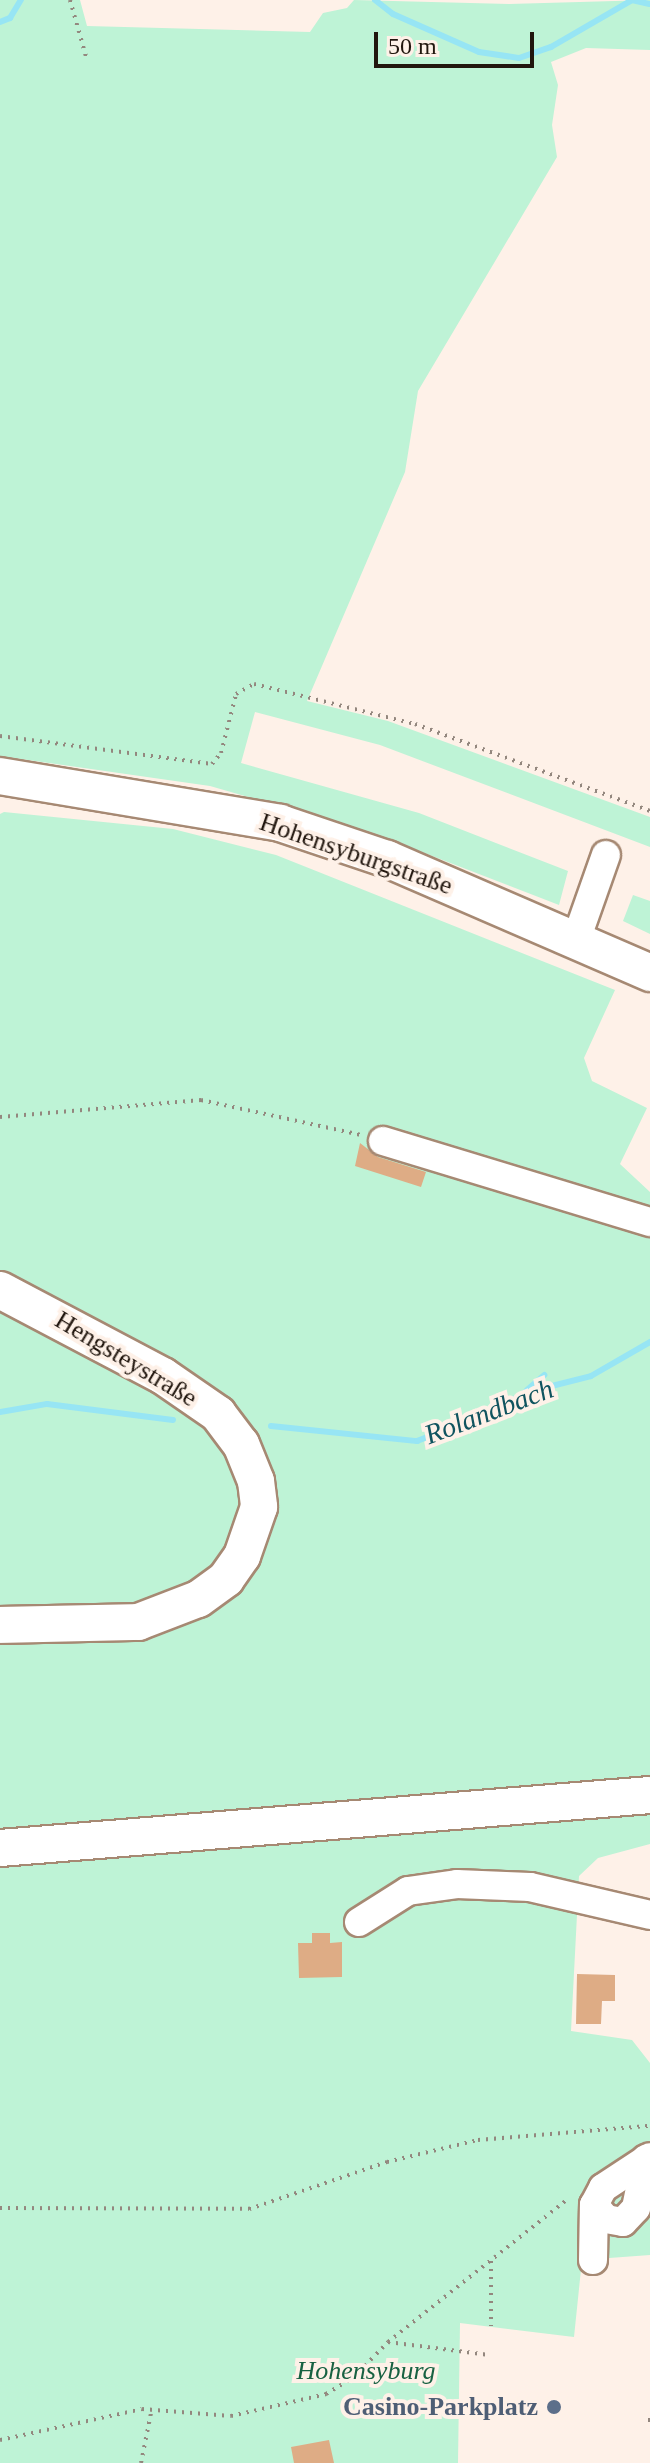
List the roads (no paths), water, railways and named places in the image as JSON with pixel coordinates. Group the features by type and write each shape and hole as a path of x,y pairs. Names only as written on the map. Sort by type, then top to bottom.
{"main road":[{"name":"Hohensyburgstraße","path":"0,776 280,823 387,859 650,973"},
{"name":"Hengsteystraße","path":"0,1290 163,1376 218,1414 241,1444 256,1481 259,1507 242,1556 226,1579 198,1599 138,1622 0,1625"},
{"path":"0,1848 650,1795"}],"lane":[{"path":"576,940 606,855"},
{"path":"383,1141 650,1222"},
{"path":"359,1922 408,1891 457,1884 530,1887 650,1915"},
{"path":"593,2260 584,2200 648,2158"}],"waterway":[{"path":"0,22 10,18 21,0"},
{"path":"375,0 393,14 479,52 519,58 551,47 632,0 650,4"},
{"name":"Rolandbach","path":"271,1426 417,1441 494,1411 524,1393 591,1376 650,1342"},
{"path":"527,1390 544,1375"},
{"name":"Rolandbach","path":"0,1412 47,1404 173,1420"}],"place":[{"name":"Casino-Parkplatz","path":"554,2407"}],"park label":[{"name":"Hohensyburg","path":"366,2371"}]}
